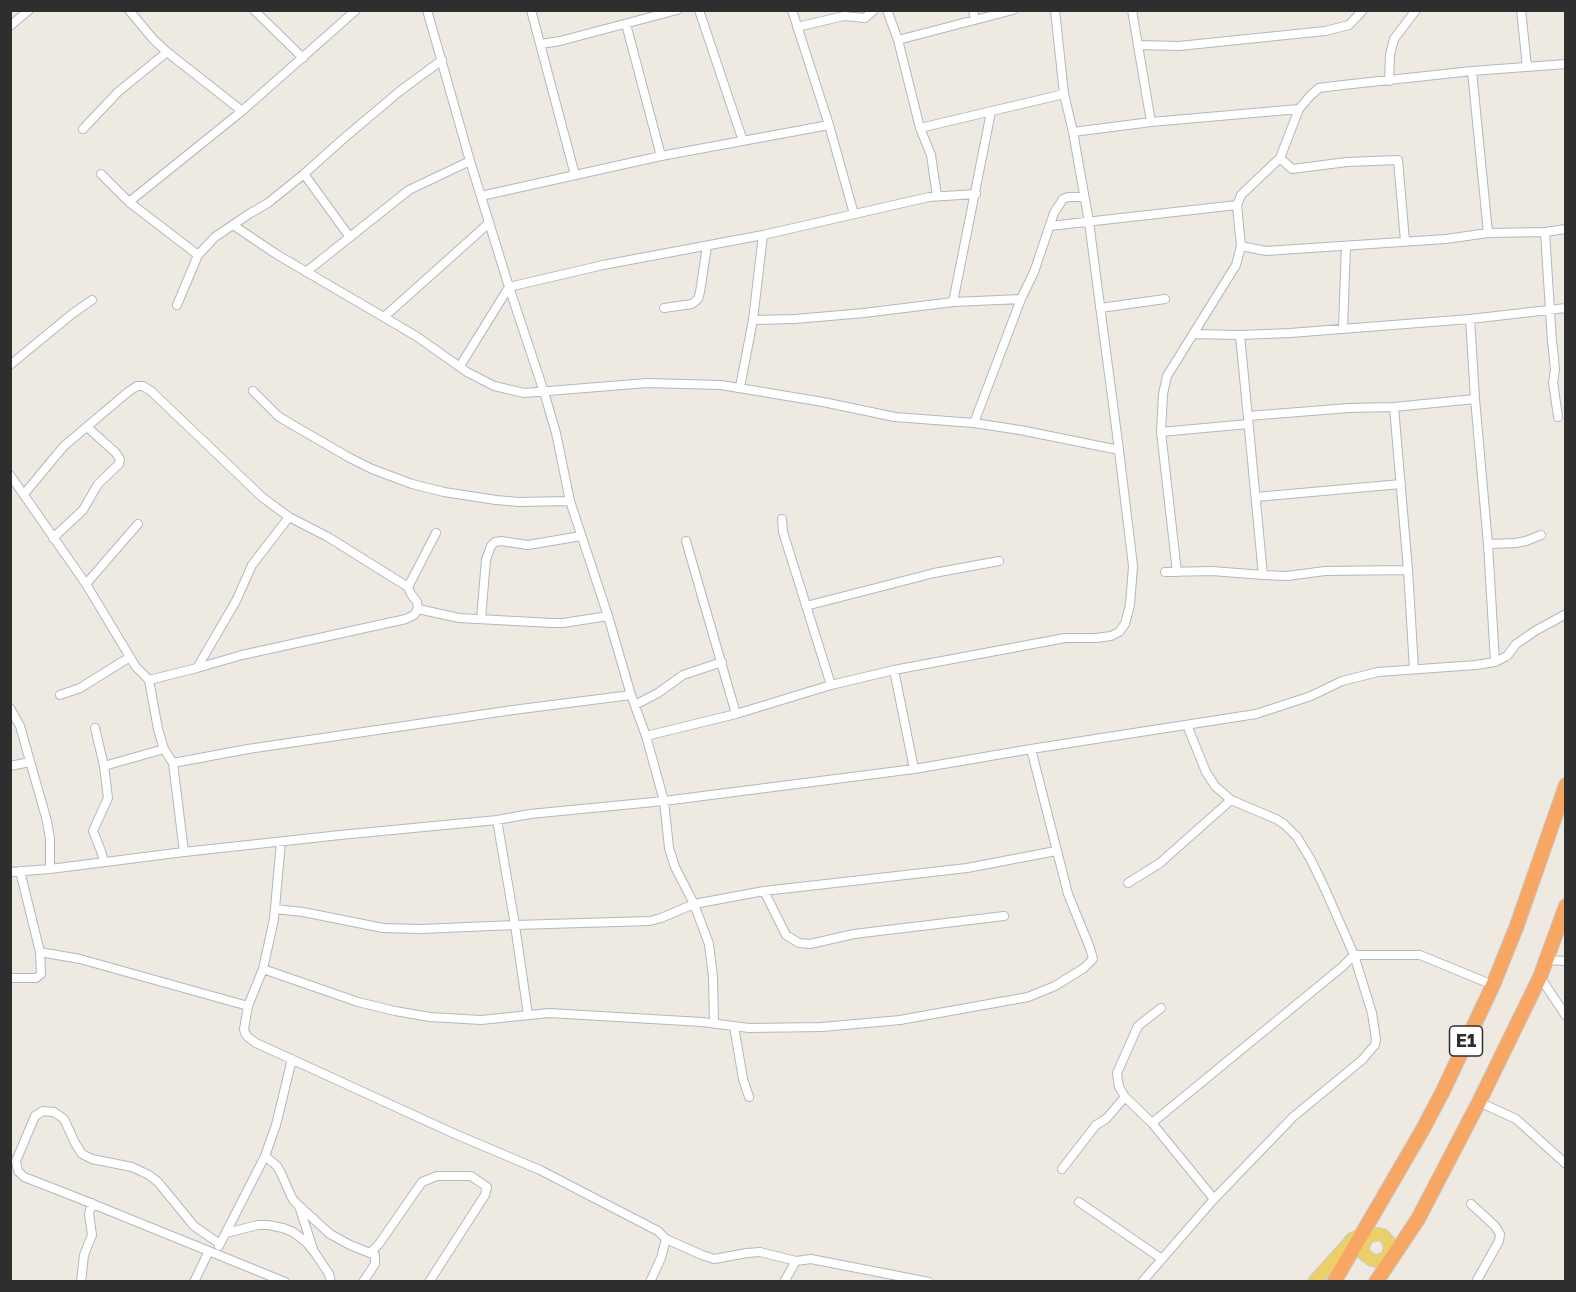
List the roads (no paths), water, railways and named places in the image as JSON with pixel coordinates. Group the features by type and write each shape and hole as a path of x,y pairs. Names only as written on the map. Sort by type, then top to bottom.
{"highway":[{"name":"E1","path":"1373,1258 1433,1110 1492,985 1516,928 1566,785"},
{"name":"E1","path":"1334,1281 1373,1258 1418,1219 1479,1102 1540,977 1566,906"}],"main road":[{"path":"1314,1281 1373,1258"}],"street":[{"path":"10,26 29,10"},
{"path":"129,10 167,52 242,111"},
{"path":"254,10 303,58"},
{"path":"129,202 242,111 356,10"},
{"path":"427,10 470,161 544,392 556,434 570,501 646,736 664,801 669,848 675,867 694,904 708,944 713,977 714,1024"},
{"path":"531,10 575,175"},
{"path":"541,44 677,10"},
{"path":"699,10 743,141"},
{"path":"792,10 829,125 854,214"},
{"path":"797,27 844,16 865,18 874,10"},
{"path":"886,10 898,40 920,128 931,154 938,196"},
{"path":"973,10 975,20"},
{"path":"898,40 1013,10"},
{"path":"646,736 736,714 831,685 894,670 1065,638 1111,636 1119,632 1125,624 1130,605 1133,566 1089,222 1064,94 1055,10"},
{"path":"1132,10 1150,122"},
{"path":"1138,45 1179,46 1324,31 1349,25 1363,10"},
{"path":"1389,81 1390,56 1394,39 1416,10"},
{"path":"1521,10 1527,67"},
{"path":"626,24 661,156"},
{"path":"83,129 118,92 167,52"},
{"path":"177,305 198,255 215,237 268,203 400,91 442,60"},
{"path":"1177,572 1161,432 1163,394 1167,376 1236,265 1241,246 1237,205 1241,195 1280,158 1299,109 1319,88 1566,64"},
{"path":"1472,72 1488,233"},
{"path":"920,128 1064,94"},
{"path":"1073,132 1150,122 1299,109"},
{"path":"953,302 991,112"},
{"path":"481,196 661,156 829,125"},
{"path":"1280,158 1292,169 1347,162 1398,160 1406,241"},
{"path":"306,272 409,190 470,161"},
{"path":"101,174 129,202 198,255"},
{"path":"304,174 349,236"},
{"path":"459,366 509,287 603,265 763,235 938,196 976,194"},
{"path":"974,423 1021,299 1034,273 1054,213 1063,199 1084,197"},
{"path":"1050,226 1237,205"},
{"path":"384,317 489,223"},
{"path":"233,225 306,272 416,336 467,372 494,386 524,393 647,383 721,385 895,417 1020,429 1119,450"},
{"path":"1241,246 1266,251 1566,229"},
{"path":"1545,232 1551,342 1554,349 1553,382 1558,417"},
{"path":"740,387 753,320 763,235"},
{"path":"664,308 692,304 698,299 707,246"},
{"path":"1343,328 1346,246"},
{"path":"753,320 830,316 953,302 1021,299"},
{"path":"1100,308 1165,299"},
{"path":"10,365 92,300"},
{"path":"1193,334 1240,335 1343,328 1470,319 1566,308"},
{"path":"1470,319 1495,662"},
{"path":"1240,335 1263,575"},
{"path":"24,494 64,446 137,386 143,386 148,388 262,497 289,517 328,537 408,587 417,602 418,609 414,615 406,619 242,655 149,680"},
{"path":"254,391 278,416 291,424 372,469 412,484 444,492 496,500 570,501"},
{"path":"1161,432 1349,408 1394,407 1475,399"},
{"path":"1394,407 1414,669"},
{"path":"53,537 83,510 98,484 119,464 120,459 87,427"},
{"path":"10,475 86,584 136,668 149,680 158,729 164,749 173,763 184,852"},
{"path":"1256,497 1401,484"},
{"path":"197,668 236,601 252,565 289,517"},
{"path":"782,519 783,532 831,685"},
{"path":"86,584 138,524"},
{"path":"408,587 436,533"},
{"path":"1488,544 1516,543 1541,535"},
{"path":"481,619 486,560 495,542 528,545 582,536"},
{"path":"686,541 736,714"},
{"path":"806,606 934,573 999,561"},
{"path":"1165,572 1212,571 1287,576 1325,572 1408,570"},
{"path":"418,609 459,618 563,623 608,616"},
{"path":"10,872 497,820 530,814 664,801 914,770 1031,749 1256,714 1311,696 1342,681 1378,672 1495,662 1507,656 1516,644 1535,631 1566,614"},
{"path":"60,695 80,688 130,657"},
{"path":"635,705 658,693 683,675 722,662"},
{"path":"894,670 914,770"},
{"path":"173,763 248,749 631,695"},
{"path":"10,708 20,726 47,821 50,839 50,869"},
{"path":"1142,1281 1214,1199 1293,1117 1362,1059 1375,1045 1376,1039 1372,1013 1354,955 1311,860 1297,837 1284,824 1231,800 1215,786 1206,772 1187,725"},
{"path":"95,728 104,766 108,798 93,831 104,862"},
{"path":"104,766 164,749"},
{"path":"263,969 358,1002 430,1017 481,1020 549,1013 734,1026 822,1027 900,1020 1028,997 1055,986 1084,968 1093,959 1068,894 1031,749"},
{"path":"10,766 30,762"},
{"path":"1128,884 1160,863 1231,800"},
{"path":"497,820 528,1015"},
{"path":"281,842 276,909 263,969 248,1006 244,1029 248,1037 256,1043 455,1134 540,1170 658,1231 666,1239 702,1255 714,1259 760,1252 796,1261 811,1259 902,1279 929,1281"},
{"path":"276,909 383,928 431,929 650,921 694,904 764,891 967,868 1056,851"},
{"path":"10,978 38,977 41,974 40,952 20,871"},
{"path":"764,891 786,936 799,943 810,944 854,934 1004,916"},
{"path":"40,952 80,959 248,1006"},
{"path":"1152,1123 1354,955 1420,955 1492,985"},
{"path":"1546,960 1566,961"},
{"path":"1540,977 1566,1016"},
{"path":"1161,1008 1138,1026 1117,1073 1119,1087 1125,1097 1152,1123 1214,1199"},
{"path":"734,1026 743,1078 749,1097"},
{"path":"194,1281 212,1252 220,1244 265,1156 276,1125 292,1059"},
{"path":"1062,1169 1096,1125 1106,1119 1125,1097"},
{"path":"1479,1102 1516,1119 1566,1164"},
{"path":"220,1244 194,1226 158,1182 149,1175 132,1167 93,1159 82,1154 64,1119 54,1112 43,1111 35,1116 16,1161 18,1171 24,1178 285,1281"},
{"path":"265,1156 277,1166 291,1196 298,1205 330,1234 375,1255 375,1264 363,1281"},
{"path":"370,1253 380,1244 422,1182 437,1176 471,1176 487,1187 485,1195 429,1281"},
{"path":"81,1281 84,1255 92,1235 89,1214 92,1203"},
{"path":"1079,1203 1162,1259"},
{"path":"1471,1204 1495,1226 1500,1234 1500,1241 1476,1281"},
{"path":"298,1205 315,1253"},
{"path":"226,1233 258,1225 268,1225 293,1232 315,1253 331,1281"},
{"path":"651,1281 666,1239"},
{"path":"784,1281 796,1261"}]}
